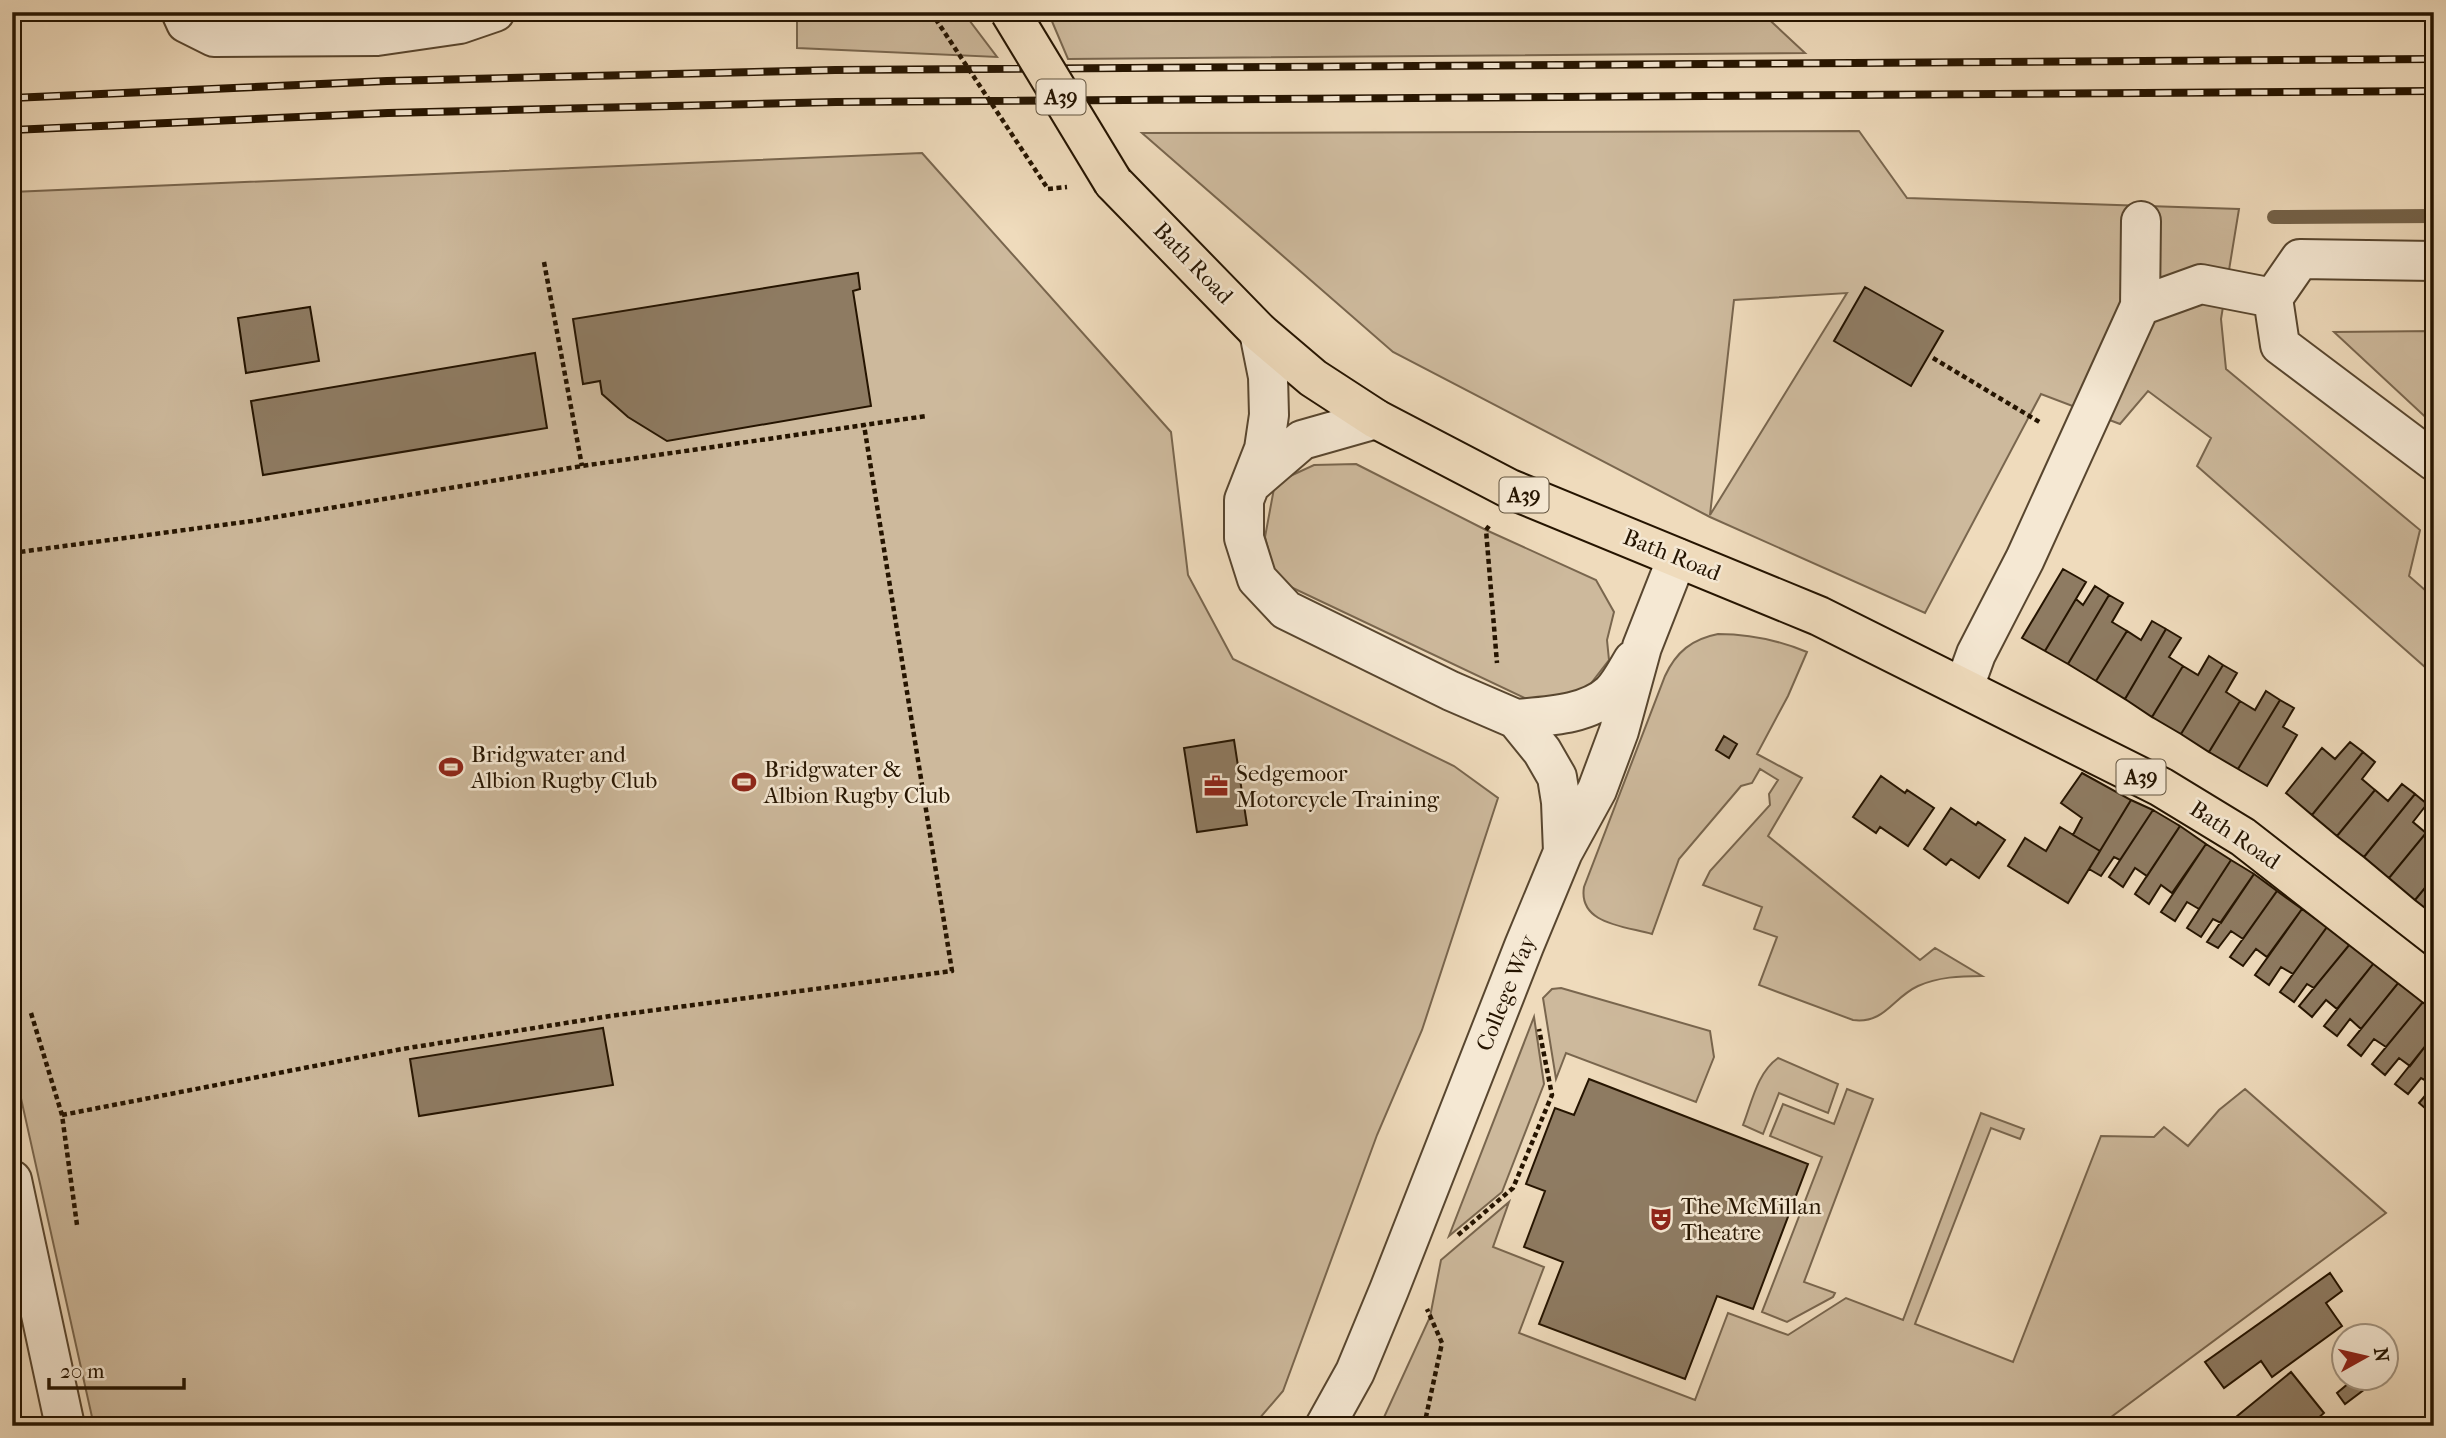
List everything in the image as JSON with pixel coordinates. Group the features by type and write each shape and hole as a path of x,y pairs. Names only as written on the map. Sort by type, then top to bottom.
{"main road":[{"name":"Bath Road","path":"1010,12 1113,181 1259,332 1313,378 1376,419 1510,489 1819,616 2161,787 2243,837 2434,986"}],"street":[{"path":"181,12 186,23 214,37 377,36 460,24 495,12"},
{"path":"1964,687 1976,654 2025,559 2140,306 2141,221"},
{"path":"2434,261 2300,259 2273,298 2280,345 2434,461"},
{"path":"2140,306 2201,284 2273,298"},
{"path":"1259,332 1268,377 1269,415 1264,449 1244,500 1244,538 1257,579 1286,610 1506,715 1542,751 1557,777 1563,852"},
{"path":"1250,485 1302,440 1376,419"},
{"name":"College Way","path":"1325,1426 1355,1372 1563,852 1597,790 1619,731 1642,647 1678,558"},
{"path":"1506,715 1550,716 1592,706 1613,691 1642,647"},
{"path":"12,1180 65,1426"}],"path":[{"path":"931,12 1048,189"},
{"path":"544,262 582,466"},
{"path":"1933,358 2078,444"},
{"path":"12,553 252,521 582,466 926,416"},
{"path":"62,1115 415,1046 610,1016 952,971 864,425"},
{"path":"1506,715 1499,686 1486,530 1510,489"},
{"path":"30,1013 62,1115 77,1225"},
{"path":"1452,1240 1513,1188 1552,1095 1539,1027"},
{"path":"1403,1255 1442,1343 1424,1426"}],"shaded area":[{"path":"797,12 963,12 997,57 797,48"},
{"path":"1048,12 1761,12 1805,53 1068,59"},
{"path":"1859,131 1907,198 2239,209 2221,319 2226,369 2420,530 2409,576 2434,598 2434,675 2197,466 2211,438 2148,391 2120,424 2041,394 1925,613 1710,517 1393,352 1142,133","holes":["1847,293 1710,515 1734,300"]},
{"name":"Bridgwater & Albion Rugby Club","path":"922,153 1171,432 1188,575 1233,659 1454,766 1498,798 1422,1030 1377,1135 1283,1391 1253,1426 94,1426 12,1058 12,192"},
{"path":"2434,331 2434,425 2334,332"},
{"path":"1356,464 1486,530 1596,580 1614,612 1607,640 1609,660 1582,695 1533,702 1276,580 1265,537 1275,483 1314,465"},
{"path":"1718,634 1764,638 1807,652 1788,696 1757,754 1802,778 1768,836 1920,960 1935,948 1982,976 1949,978 1926,983 1909,991 1881,1014 1864,1020 1853,1020 1759,985 1777,937 1754,929 1762,907 1703,885 1710,871 1770,805 1769,794 1778,780 1760,769 1752,783 1741,786 1679,859 1652,934 1605,921 1588,909 1584,899 1584,887 1665,676 1674,660 1686,648 1700,639"},
{"path":"1561,988 1710,1031 1714,1057 1696,1102 1566,1053 1556,1079 1543,998 1552,989"},
{"path":"1534,1017 1544,1084 1502,1192 1449,1236"},
{"path":"1778,1058 1838,1084 1828,1113 1779,1093 1763,1134 1743,1125 1760,1080"},
{"path":"1847,1089 1873,1099 1804,1282 1835,1293 1833,1297 1787,1322 1762,1312 1822,1157 1770,1136 1783,1104 1834,1124"},
{"path":"2245,1089 2386,1213 2099,1426 1380,1426 1430,1317 1441,1260 1509,1202 1493,1247 1544,1267 1519,1333 1695,1400 1728,1313 1788,1335 1846,1298 1903,1320 1981,1113 2024,1129 2020,1139 1991,1128 1915,1324 2013,1362 2101,1136 2154,1137 2164,1127 2188,1146 2219,1110"}],"building":[{"path":"858,273 860,289 853,291 871,406 667,441 628,417 602,394 600,381 583,384 573,319"},
{"path":"1865,287 1943,331 1911,386 1834,341"},
{"path":"310,307 319,361 246,373 238,318"},
{"path":"535,353 547,428 263,475 251,401"},
{"path":"2063,569 2086,582 2045,651 2022,638"},
{"path":"2095,586 2109,595 2068,664 2045,651 2076,599 2083,605"},
{"path":"2109,595 2123,603 2112,622 2127,631 2096,681 2068,664"},
{"path":"2152,621 2166,629 2125,699 2096,681 2127,631 2141,640"},
{"path":"2166,629 2181,638 2169,657 2183,666 2152,717 2125,699"},
{"path":"2209,656 2223,665 2181,734 2152,717 2183,666 2198,675"},
{"path":"2223,665 2237,673 2226,692 2240,701 2209,752 2181,734"},
{"path":"2266,691 2280,700 2238,769 2209,752 2240,701 2255,710"},
{"path":"2280,700 2294,708 2283,727 2297,735 2267,786 2238,769"},
{"path":"1724,736 1737,744 1729,758 1716,750"},
{"name":"Sedgemoor Motorcycle Training","path":"1234,740 1247,825 1197,832 1184,748"},
{"path":"2350,742 2363,752 2312,815 2286,793 2322,748 2335,759"},
{"path":"2363,752 2375,762 2362,779 2375,790 2337,836 2312,815"},
{"path":"2082,773 2131,800 2100,851 2073,835 2082,818 2061,803"},
{"path":"1881,776 1905,793 1907,790 1934,808 1908,846 1880,827 1876,833 1853,817"},
{"path":"2402,784 2415,794 2364,857 2337,836 2375,790 2388,801"},
{"path":"2415,794 2427,804 2413,822 2426,833 2389,878 2364,857"},
{"path":"2131,800 2153,810 2120,860 2114,857 2101,876 2089,869"},
{"path":"1951,808 2005,840 1979,878 1951,859 1946,865 1924,849"},
{"path":"2153,810 2180,826 2147,876 2135,868 2123,887 2109,877"},
{"path":"2180,826 2206,844 2172,893 2161,885 2149,904 2135,894"},
{"path":"2060,827 2100,851 2068,903 2008,866 2025,838 2046,851"},
{"path":"2426,833 2434,839 2434,877 2415,900 2389,878"},
{"path":"2206,844 2231,860 2199,909 2187,902 2175,921 2161,912"},
{"path":"2231,860 2254,874 2221,923 2213,919 2201,937 2187,928"},
{"path":"2254,874 2277,891 2243,939 2231,931 2218,948 2207,942"},
{"path":"2434,877 2434,915 2415,900"},
{"path":"2277,891 2302,909 2267,957 2256,949 2243,966 2230,957"},
{"path":"2302,909 2327,927 2293,974 2281,967 2269,985 2255,975"},
{"path":"2327,927 2350,944 2314,988 2307,984 2294,1002 2280,992"},
{"path":"2350,944 2374,963 2337,1009 2326,1000 2312,1017 2299,1006"},
{"path":"2374,963 2399,982 2361,1029 2350,1019 2337,1036 2324,1026"},
{"path":"2399,982 2423,1002 2386,1047 2374,1039 2361,1056 2348,1045"},
{"path":"2423,1002 2434,1011 2434,1035 2410,1066 2399,1058 2385,1075 2372,1064"},
{"path":"603,1028 613,1085 419,1116 410,1059"},
{"path":"2434,1035 2434,1085 2421,1078 2408,1094 2395,1084"},
{"name":"The McMillan Theatre","path":"1589,1079 1808,1164 1753,1309 1717,1296 1685,1379 1539,1324 1563,1262 1524,1247 1545,1191 1526,1184 1555,1108 1574,1115"},
{"path":"2434,1085 2434,1111 2432,1114 2419,1103"},
{"path":"2330,1273 2342,1291 2326,1303 2339,1322 2330,1322 2330,1335 2272,1377 2261,1361 2224,1388 2205,1362"},
{"path":"2291,1372 2324,1413 2309,1426 2225,1426"},
{"path":"2338,1392 2361,1392 2345,1404"}],"waterway":[{"path":"2274,217 2434,216"}],"railway":[{"path":"12,98 387,81 835,70 2434,59"},
{"path":"12,130 388,113 836,102 2434,91"}],"place":[{"name":"Bridgwater and Albion Rugby Club","path":"451,767"},
{"name":"Bridgwater & Albion Rugby Club","path":"744,782"},
{"name":"Sedgemoor Motorcycle Training","path":"1216,786"},
{"name":"The McMillan Theatre","path":"1661,1219"}]}
